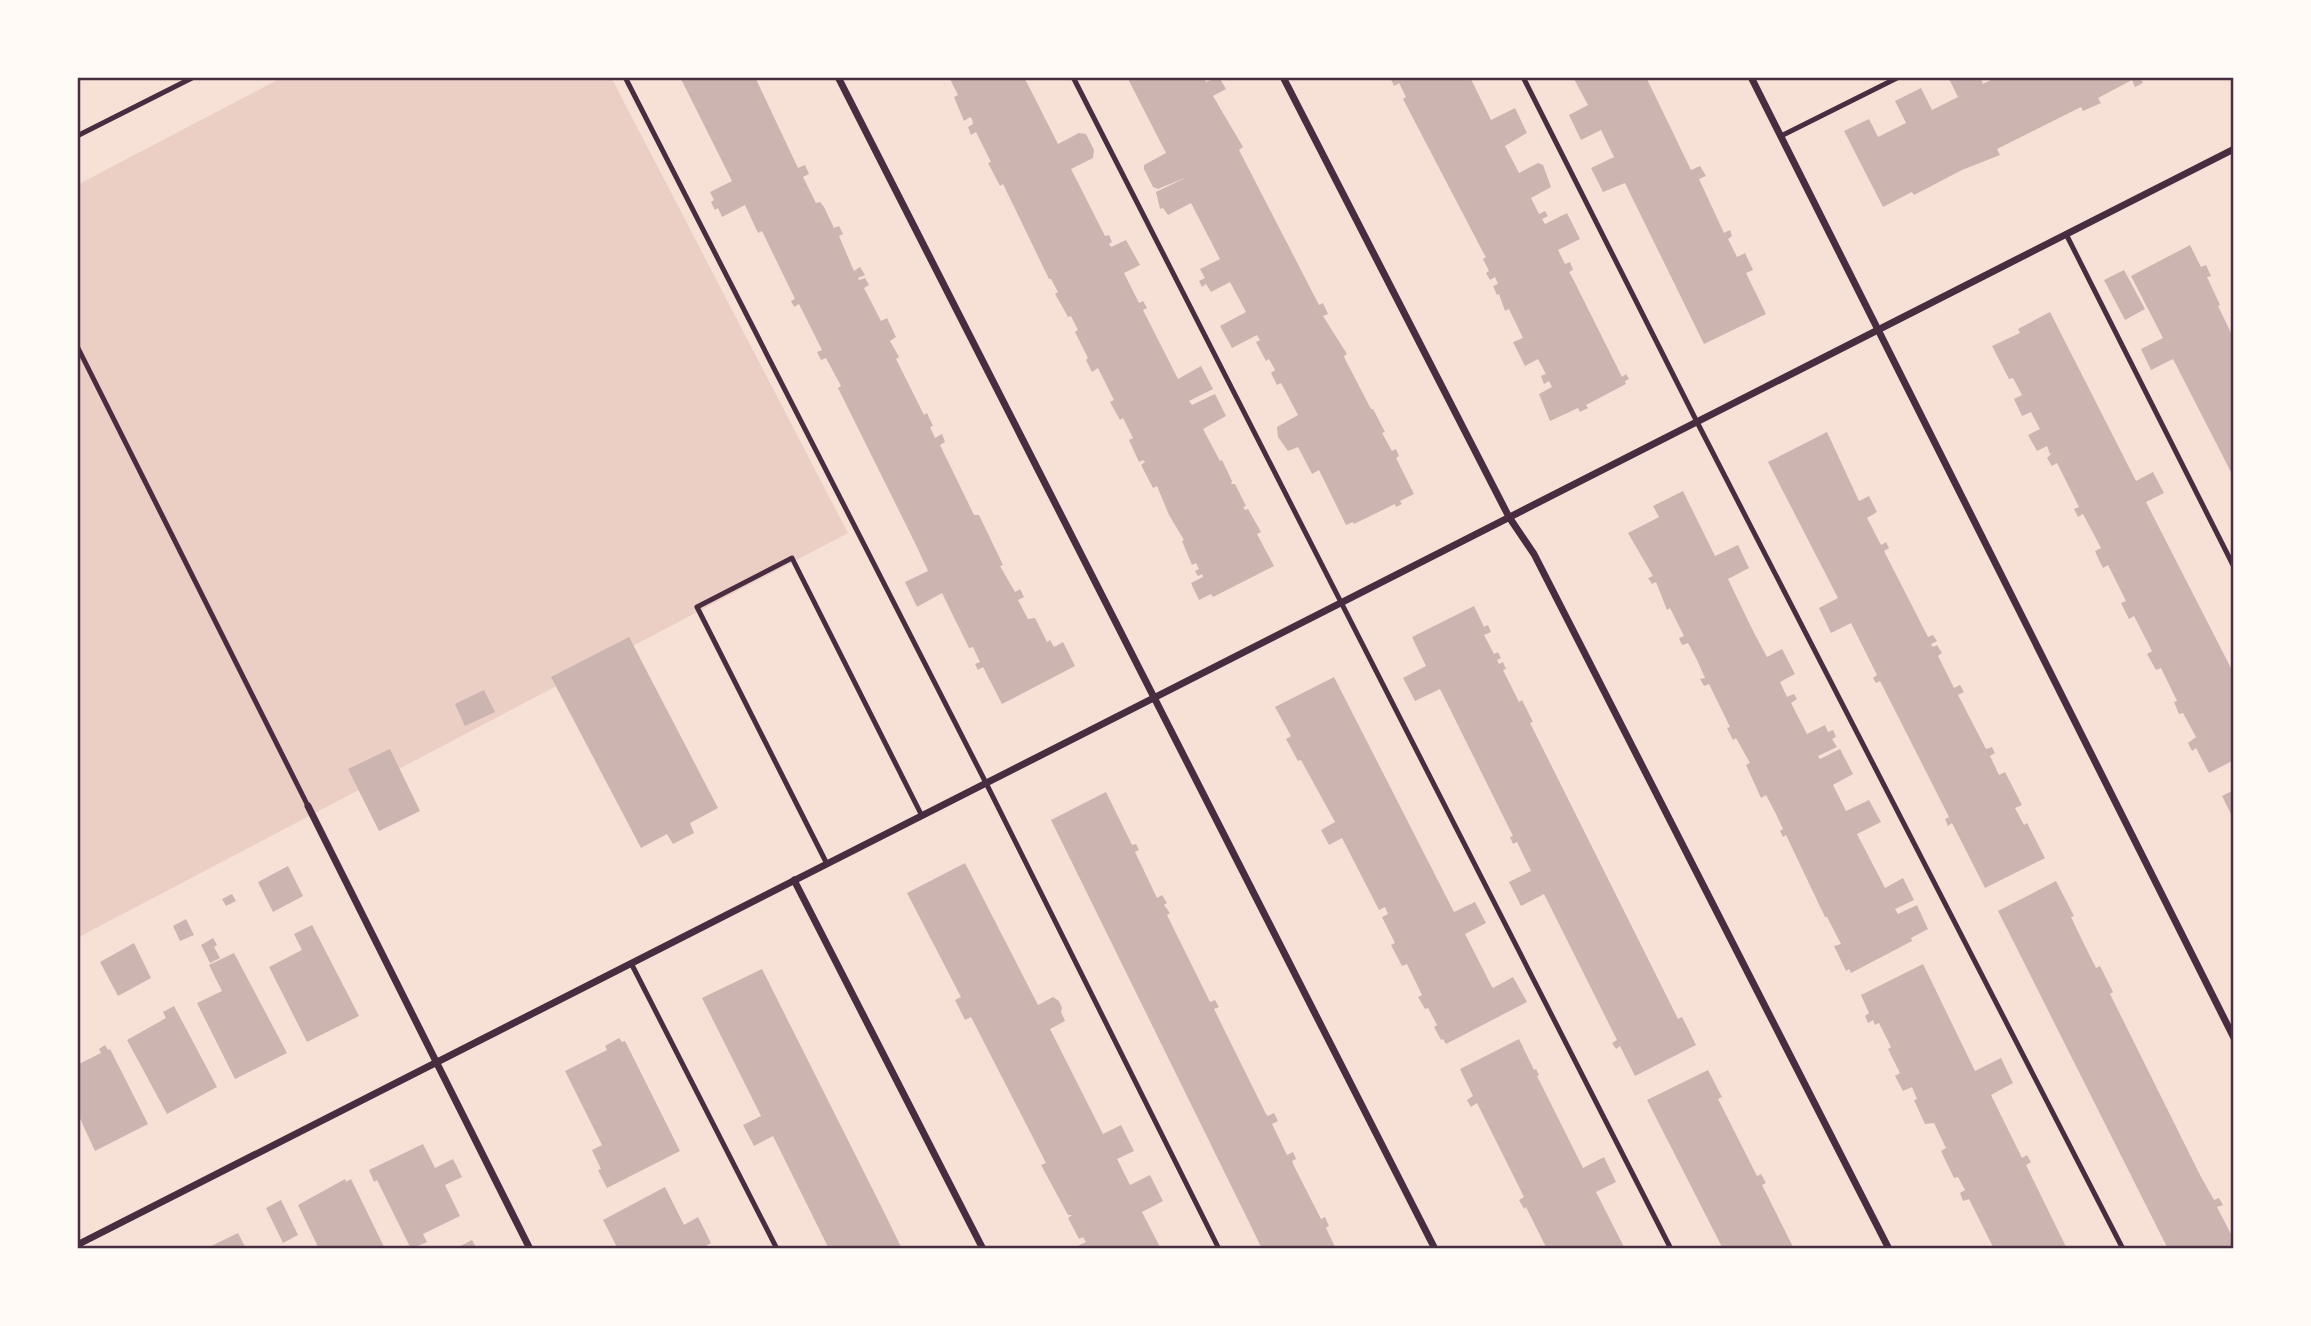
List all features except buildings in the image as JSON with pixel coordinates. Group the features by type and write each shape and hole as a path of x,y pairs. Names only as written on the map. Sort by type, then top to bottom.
{"street":[{"path":"838,77 1435,1249"},
{"path":"1283,77 1509,517 1534,554 1889,1249"},
{"path":"1751,77 2234,1038"},
{"path":"79,1246 2234,149"},
{"path":"308,806 530,1249"},
{"path":"794,880 983,1249"}],"lane":[{"path":"77,136 194,77"},
{"path":"625,77 986,783 1219,1249"},
{"path":"1073,77 1671,1249"},
{"path":"1523,77 1697,422 2123,1249"},
{"path":"1781,136 1899,77"},
{"path":"2066,234 2234,567"},
{"path":"77,345 308,806"},
{"path":"827,864 697,607 792,558 922,816"},
{"path":"631,963 777,1249"}],"shaded area":[{"path":"283,77 611,77 848,533 77,938 77,185"}]}
